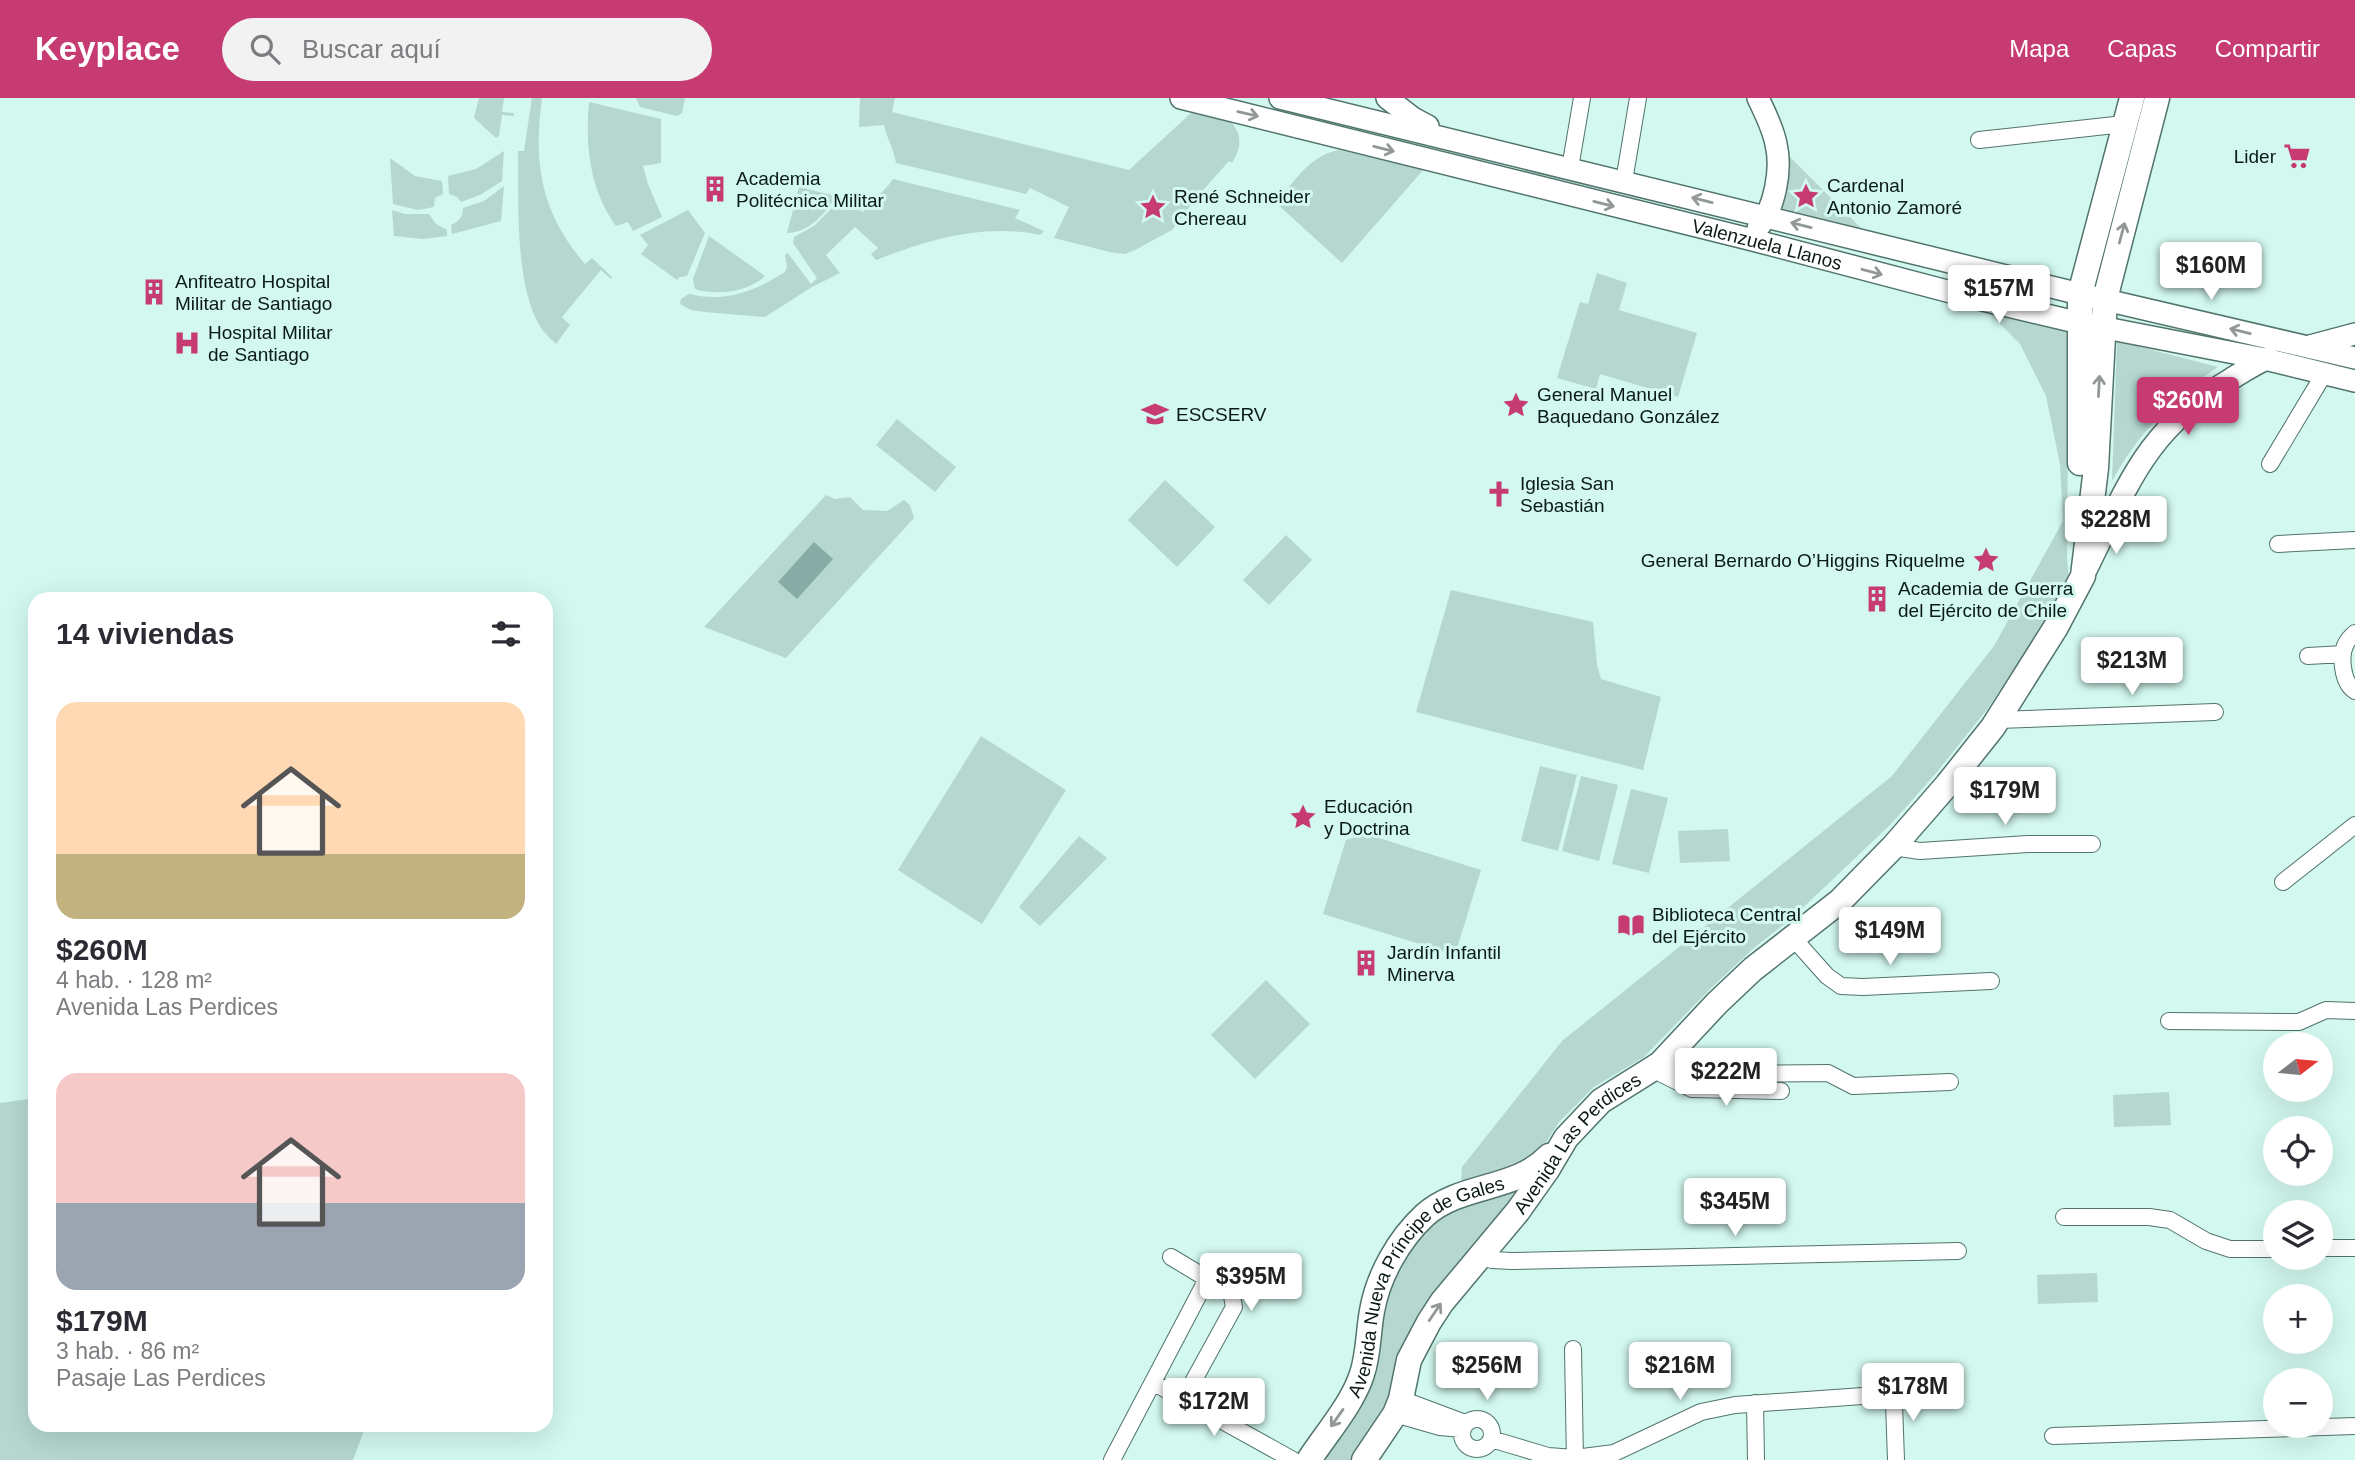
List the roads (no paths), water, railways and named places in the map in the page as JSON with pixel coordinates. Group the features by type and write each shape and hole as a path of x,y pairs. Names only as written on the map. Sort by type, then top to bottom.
{"main road":[{"name":"Valenzuela Llanos","path":"1181,98 2092,325 2265,359 2355,381"},
{"path":"1387,98 1413,118 1475,145"},
{"path":"1749,239 1768,217 1777,174 1777,145 1758,98"},
{"path":"2082,576 2096,468 2092,325 2080,293 2132,98"},
{"path":"2092,325 2105,299 2157,98"},
{"name":"Valenzuela Llanos","path":"1290,99 2355,358"},
{"path":"1280,122 1290,99"},
{"name":"Avenida Las Perdices","path":"1364,1460 1398,1407 1409,1360 1418,1339 1442,1302 1482,1257 1518,1210 1566,1138 1601,1101 1656,1067 1753,969 1840,901 1893,847 1947,785 1998,720 2056,627 2134,472 2167,428 2195,402 2265,359 2355,334"},
{"name":"Avenida Nueva Príncipe de Gales","path":"1309,1460 1353,1396 1362,1376 1372,1310 1384,1273 1401,1242 1426,1214 1451,1199 1505,1182 1536,1168 1566,1138"},
{"path":"1505,1182 1515,1185 1518,1210"}],"street":[{"path":"1570,168 1582,98"},
{"path":"1624,181 1638,98"},
{"path":"1979,140 2124,124"},
{"path":"2270,464 2324,374"},
{"path":"2278,544 2355,540"},
{"path":"2355,633 2346,642 2343,654 2346,681 2355,691"},
{"path":"2308,656 2343,654"},
{"path":"1998,720 2215,712"},
{"path":"2283,882 2355,825"},
{"path":"1893,847 1920,851 2015,845 2092,844"},
{"path":"1794,939 1827,976 1841,986 1991,981"},
{"path":"2169,1021 2299,1022 2326,1010 2355,1011"},
{"path":"1656,1067 1703,1074 1828,1073 1853,1086 1950,1082"},
{"path":"1656,1067 1692,1089 1781,1091"},
{"path":"2064,1217 2149,1217 2170,1220 2206,1241 2230,1249 2263,1249"},
{"path":"2333,1248 2355,1248"},
{"path":"1482,1257 1512,1261 1958,1251"},
{"path":"1171,1256 1229,1292 1234,1307 1184,1400"},
{"path":"1112,1460 1207,1279"},
{"path":"1573,1349 1575,1459"},
{"path":"1154,1384 1293,1460"},
{"path":"1398,1407 1440,1427 1464,1426 1462,1437 1465,1444 1472,1448 1486,1446 1491,1439 1548,1456 1575,1459 1614,1453 1701,1412 1890,1385 1894,1403 1896,1460"},
{"path":"1755,1404 1756,1460"},
{"path":"2053,1436 2355,1426"}],"place":[{"name":"Lider","path":"2297,156"},
{"name":"Academia Politécnica Militar","path":"715,189"},
{"name":"Cardenal Antonio Zamoré","path":"1806,196"},
{"name":"René Schneider Chereau","path":"1153,207"},
{"name":"Anfiteatro Hospital Militar de Santiago","path":"154,292"},
{"name":"Hospital Militar de Santiago","path":"187,343"},
{"name":"General Manuel Baquedano González","path":"1516,405"},
{"name":"ESCSERV","path":"1155,414"},
{"name":"Iglesia San Sebastián","path":"1499,494"},
{"name":"General Bernardo O’Higgins Riquelme","path":"1986,560"},
{"name":"Academia de Guerra del Ejército de Chile","path":"1877,599"},
{"name":"Educación y Doctrina","path":"1303,817"},
{"name":"Biblioteca Central del Ejército","path":"1631,925"},
{"name":"Jardín Infantil Minerva","path":"1366,963"}]}
